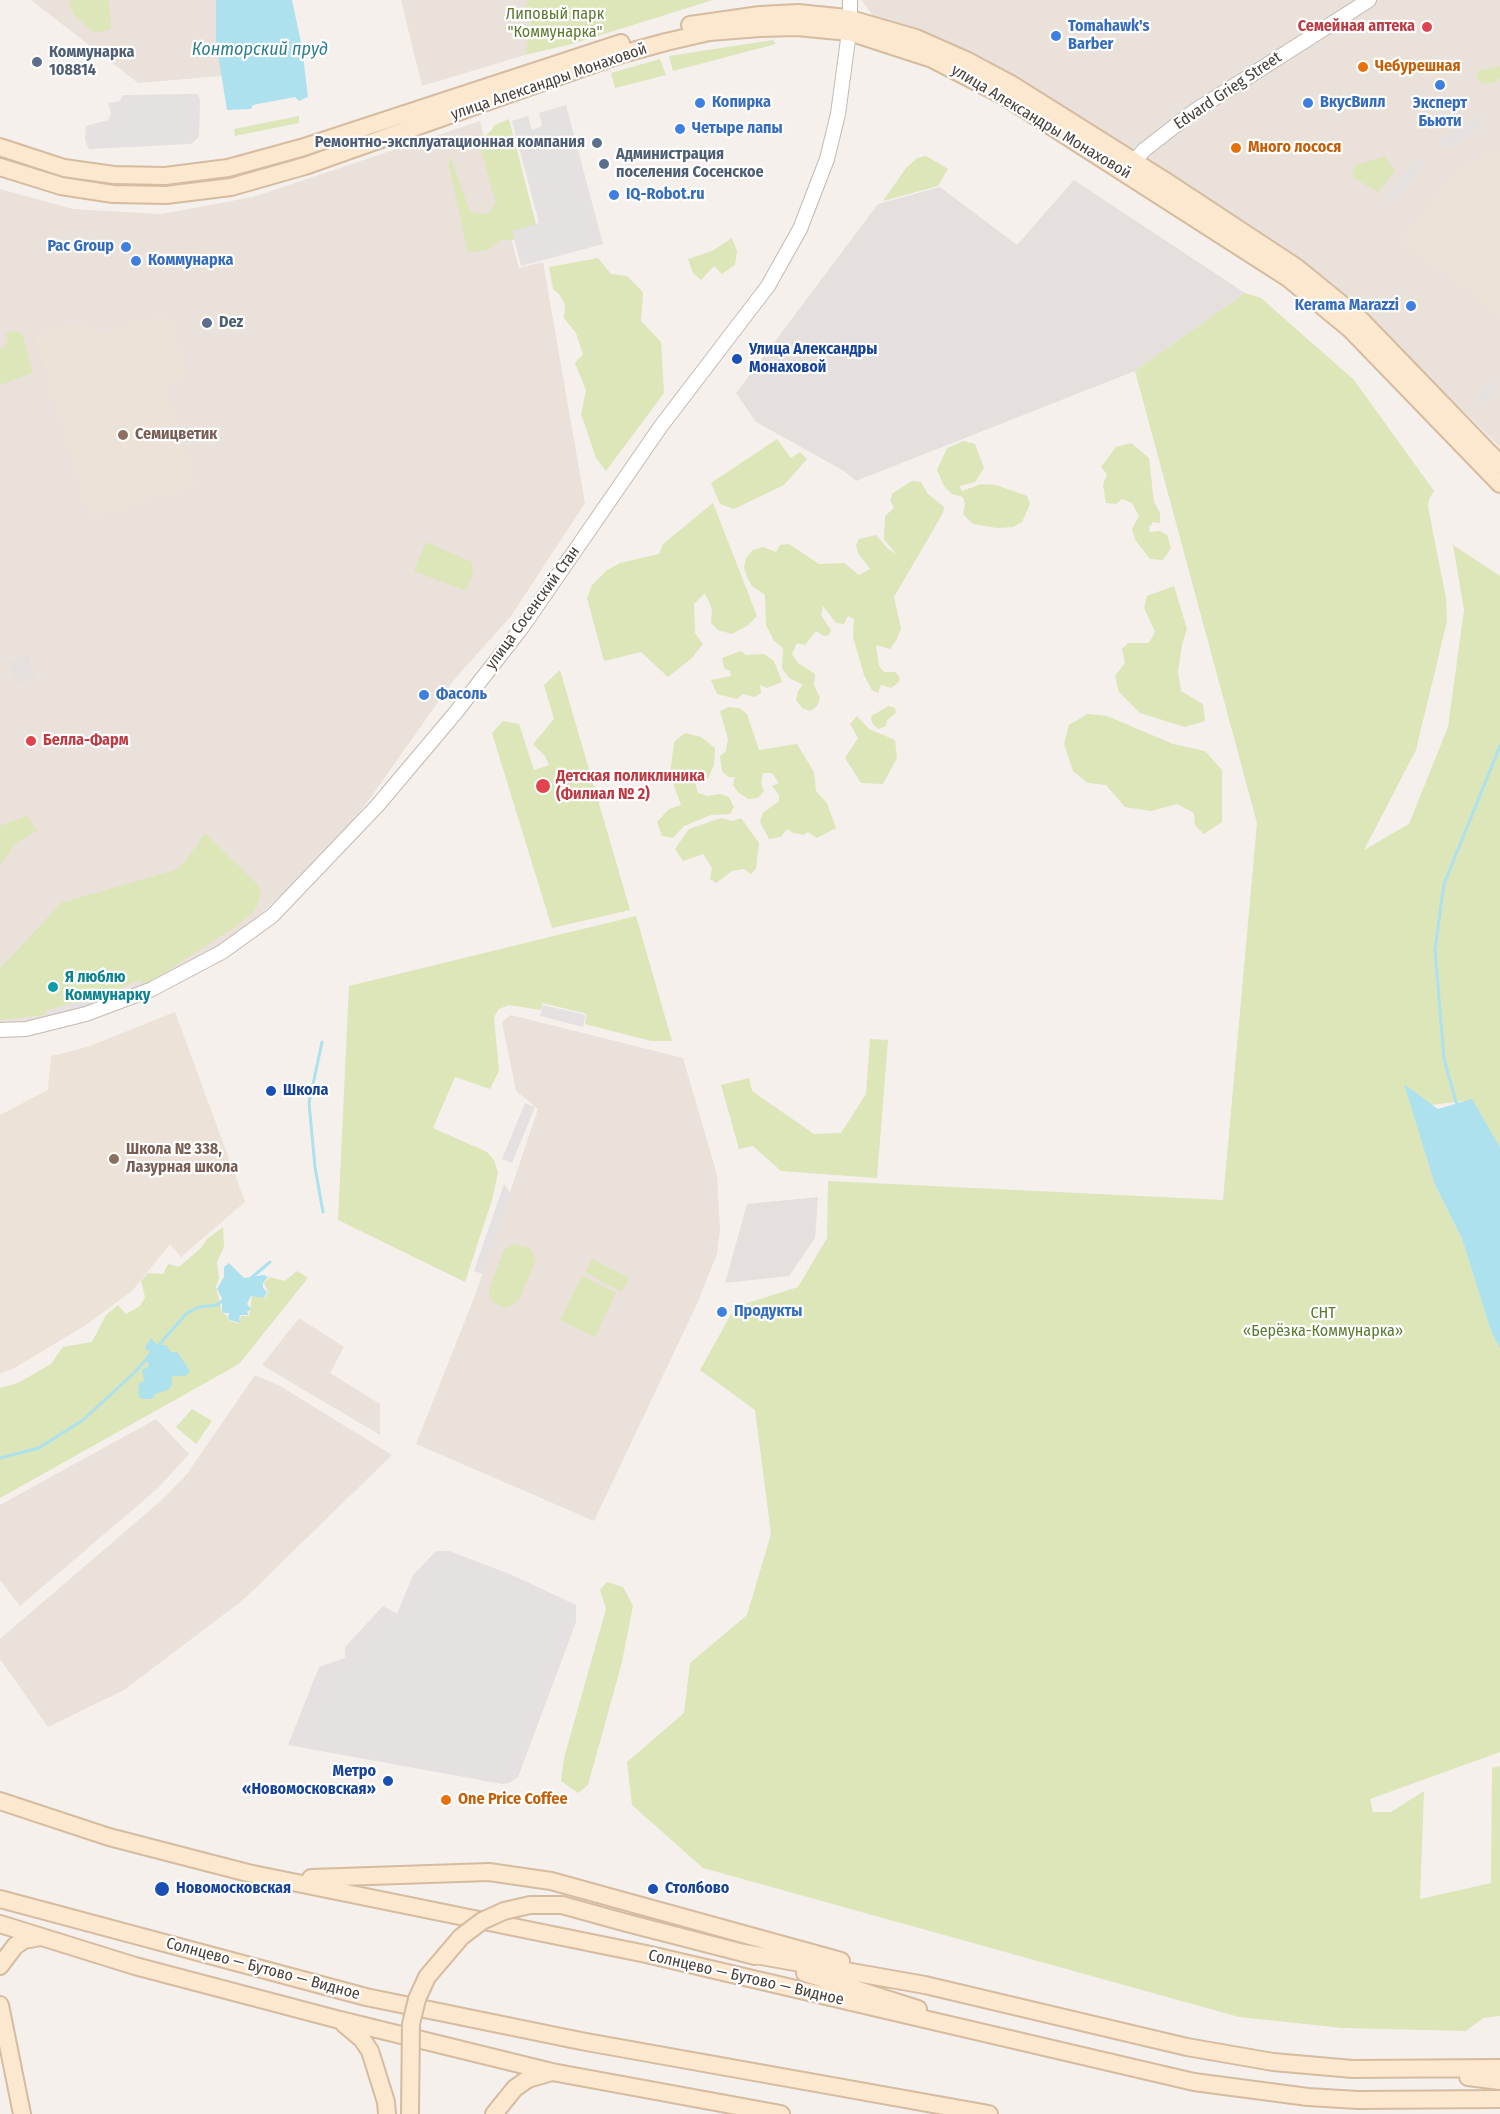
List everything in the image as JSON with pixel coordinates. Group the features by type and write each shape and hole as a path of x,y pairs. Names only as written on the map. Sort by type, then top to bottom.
{"main road":[{"name":"улица Александры Монаховой","path":"0,147 39,161 89,172 140,177 190,174 265,159 618,44 708,21 798,13 916,38 968,61 1011,84 1321,303 1378,356 1500,484"},
{"name":"улица Александры Монаховой","path":"0,167 61,186 113,194 166,195 231,187 305,166 622,54 666,42 709,32 850,25"},
{"name":"улица Александры Монаховой","path":"1129,166 1266,246 1330,292 1388,346 1500,464"},
{"name":"Солнцево — Бутово — Видное","path":"0,1801 109,1837 248,1873 646,1954 1194,2082 1308,2097 1410,2101 1500,2099"},
{"path":"248,1873 329,1879 489,1872 551,1881 714,1924 925,1985 1187,2047 1273,2062 1353,2069 1421,2071 1500,2068"},
{"name":"Солнцево — Бутово — Видное","path":"0,1899 366,1997 580,2041 989,2114"},
{"path":"410,2114 411,2024 417,1999 428,1977 461,1937 489,1917 530,1905 562,1905 744,1953 1041,2048"},
{"path":"0,1924 135,1966 336,2019 552,2072 781,2114"},
{"path":"0,1966 15,1946 24,1940 43,1936"},
{"path":"744,1953 925,1985"},
{"path":"0,2005 22,2114"},
{"path":"336,2019 352,2029 370,2051 386,2102 387,2114"},
{"path":"1421,2071 1500,2081"},
{"path":"494,2114 515,2088 528,2079 552,2072"}],"street":[{"name":"улица Сосенский Стан","path":"0,1030 26,1029 86,1014 150,990 222,952 272,916 324,865 462,705 523,626 661,426 768,286 800,229 827,159 838,114 850,25 850,0"},
{"name":"Edvard Grieg Street","path":"1129,166 1193,112 1369,0"}],"shaded area":[{"path":"31,0 216,0 216,42 222,76 138,83"},
{"path":"401,0 538,0 530,24 525,55 422,86"},
{"path":"862,0 1500,0 1500,447 1366,315 1301,261 874,18"},
{"path":"198,94 200,100 199,137 191,144 89,149 85,140 86,126 108,120 111,114 108,103 120,101 123,95"},
{"path":"566,105 603,244 521,266 512,231 539,223 512,121 528,116 532,130 542,126 539,113"},
{"path":"1479,116 1485,125 1444,150 1438,141"},
{"path":"480,121 519,268 543,262 585,503 511,616 453,681 366,804 318,862 246,927 203,958 145,989 25,1023 0,1024 0,189 73,209 161,214 253,197"},
{"path":"1480,152 1500,152 1500,319 1466,289 1406,247 1403,239 1405,233 1455,172 1467,164 1479,162"},
{"path":"1418,158 1425,164 1392,204 1385,198"},
{"path":"1074,180 1245,293 1135,371 856,481 844,471 756,422 736,393 878,204 940,187 1017,245"},
{"name":"Семицветик","path":"168,313 188,377 165,385 196,486 90,519 34,335 79,322 103,333"},
{"path":"1490,379 1498,386 1483,403 1475,397"},
{"path":"28,654 35,677 15,683 9,662"},
{"path":"110,994 112,1004 47,1024 47,1011"},
{"path":"543,1005 586,1015 583,1027 540,1016"},
{"name":"Школа № 338, Лазурная школа","path":"175,1012 245,1202 181,1257 170,1244 132,1291 86,1325 16,1367 0,1374 0,1115 48,1090 51,1056 87,1047"},
{"path":"511,1015 683,1058 717,1175 720,1230 717,1254 696,1306 594,1521 416,1444 476,1293 538,1109 516,1091 502,1022"},
{"path":"525,1103 535,1107 512,1163 502,1159"},
{"path":"504,1184 511,1194 483,1274 474,1271"},
{"path":"818,1197 815,1238 789,1276 725,1283 747,1204"},
{"path":"299,1318 344,1347 330,1373 380,1404 380,1435 262,1365"},
{"path":"255,1375 280,1386 392,1455 243,1600 124,1690 48,1727 0,1659 0,1639 164,1498 187,1474"},
{"path":"156,1419 189,1454 157,1489 20,1606 0,1580 0,1505"},
{"path":"436,1551 449,1551 512,1575 576,1605 576,1622 518,1777 509,1783 502,1784 288,1745 319,1667 345,1658 345,1647 383,1606 397,1614 413,1575"}],"green space":[{"path":"69,0 109,0 111,29 95,33 73,14"},
{"name":"Липовый парк \"Коммунарка\"","path":"528,0 713,0 572,44 525,55 531,20 524,12"},
{"path":"773,40 776,44 673,71 669,56"},
{"path":"660,59 666,75 615,88 611,73"},
{"path":"1500,66 1500,78 1493,83 1484,84 1476,78 1478,71"},
{"path":"299,116 299,123 235,136 234,129"},
{"path":"509,119 537,228 520,240 501,240 487,250 468,253 449,166 450,155 470,212 487,214 496,203 478,141 495,125"},
{"path":"926,156 948,169 938,186 883,201 906,168 917,158"},
{"path":"1385,156 1395,171 1378,192 1354,178 1352,173 1356,165"},
{"path":"732,238 737,251 735,265 722,274 714,266 701,280 693,273 688,259 712,251"},
{"path":"598,258 611,274 627,276 643,292 641,321 661,342 664,393 606,471 596,458 581,414 586,390 575,363 583,354 576,333 564,318 565,305 560,295 553,289 549,267"},
{"name":"СНТ «Берёзка-Коммунарка»","path":"1245,293 1261,298 1354,380 1434,491 1429,499 1428,507 1446,598 1447,621 1416,750 1364,850 1409,824 1448,727 1464,610 1453,545 1500,576 1500,1147 1472,1100 1431,1105 1405,1085 1435,1185 1462,1239 1491,1331 1500,1349 1500,1752 1370,1799 1373,1812 1391,1812 1424,1791 1420,1899 1491,1883 1492,1768 1500,1766 1500,2016 1483,2018 1466,2031 1343,2028 1239,2017 703,1868 632,1805 627,1762 684,1713 690,1663 747,1615 771,1534 755,1410 700,1370 735,1307 798,1287 827,1238 828,1181 1223,1200 1257,823 1135,371"},
{"path":"13,331 22,333 33,373 0,385 0,350 8,343 5,334"},
{"path":"777,439 791,458 800,452 807,459 784,485 734,509 720,504 711,483"},
{"path":"964,441 975,444 984,468 975,482 959,486 962,491 981,484 996,485 1027,496 1030,504 1022,522 1013,527 997,528 973,524 963,514 965,504 963,497 952,494 944,486 937,470 947,448"},
{"path":"1131,443 1149,458 1154,502 1160,513 1160,523 1153,522 1149,527 1150,532 1160,531 1167,535 1171,548 1163,560 1150,559 1136,541 1132,529 1139,516 1132,503 1122,499 1116,504 1106,503 1103,485 1107,474 1101,467 1116,447"},
{"path":"912,481 921,482 928,494 944,507 943,513 894,597 901,628 897,639 890,649 876,645 879,666 884,672 895,672 900,678 898,683 891,688 881,685 878,693 872,690 864,675 853,637 854,619 848,616 844,624 836,623 823,606 821,615 831,630 829,635 824,636 816,631 805,645 797,643 792,654 798,663 815,674 814,685 820,698 817,706 810,711 802,708 796,700 798,691 803,685 789,678 782,668 783,648 774,641 766,625 765,595 752,586 747,577 744,567 746,558 753,550 763,547 776,552 780,545 789,544 819,564 844,563 859,575 870,569 858,553 856,545 859,539 876,535 888,549 896,554 884,539 885,516 894,508 890,500 893,493"},
{"path":"713,503 757,616 747,626 732,634 718,630 711,623 712,609 705,593 694,604 695,633 703,644 692,658 668,677 641,652 604,661 587,598 592,585 606,571 620,563 659,554 663,544"},
{"path":"426,542 472,562 473,573 466,591 414,571"},
{"path":"1174,586 1187,629 1178,672 1181,691 1203,704 1205,721 1185,727 1140,713 1119,692 1115,676 1125,663 1122,649 1128,643 1149,643 1155,632 1144,608 1147,596"},
{"path":"741,651 746,655 764,654 774,661 782,682 767,688 760,685 761,693 755,697 743,694 737,699 717,694 711,680 731,676 730,671 724,668 722,658"},
{"path":"560,670 630,910 552,928 492,733 503,721 519,724 534,770 549,765 545,756 533,744 554,719 544,685"},
{"path":"889,706 895,708 896,713 887,720 886,726 878,729 872,723 871,716"},
{"path":"729,707 739,708 747,714 759,750 797,744 814,772 816,791 827,803 836,828 817,838 808,832 804,835 787,829 781,837 769,839 760,822 763,813 779,801 779,795 772,786 779,783 772,773 763,773 761,783 764,791 758,798 748,799 733,785 735,777 728,777 722,771 720,756 726,751 728,739 720,711"},
{"path":"1088,714 1107,716 1173,744 1205,751 1222,770 1222,822 1204,834 1195,825 1194,813 1177,804 1151,811 1125,807 1106,785 1088,783 1073,771 1064,744 1069,725"},
{"path":"857,716 869,729 895,740 897,758 883,784 861,783 845,758 858,738 850,724"},
{"path":"685,733 701,737 715,748 714,765 708,779 695,783 698,793 708,796 720,794 729,797 734,807 730,814 711,815 684,826 673,838 662,836 657,822 669,809 681,805 670,775 674,742"},
{"path":"27,816 37,831 16,843 0,865 0,826"},
{"path":"721,818 733,821 741,818 759,843 756,869 751,874 744,869 732,871 716,883 710,879 712,868 703,854 683,861 675,849 689,829"},
{"path":"205,833 259,886 261,894 255,910 238,925 145,985 139,980 122,987 121,990 47,1010 45,1015 0,1020 0,969 61,903 175,870 185,862"},
{"path":"636,916 672,1041 651,1041 585,1024 587,1014 543,1003 541,1010 509,1005 499,1009 494,1017 499,1071 490,1089 455,1077 433,1128 487,1152 494,1160 498,1173 492,1200 465,1282 338,1220 349,986"},
{"path":"870,1039 888,1040 877,1178 781,1171 753,1146 739,1149 721,1085 749,1078 752,1091 814,1134 841,1133 866,1094"},
{"path":"223,1227 224,1247 217,1262 219,1278 216,1287 222,1313 228,1316 227,1319 238,1324 241,1316 249,1316 252,1296 265,1298 268,1292 264,1283 270,1277 285,1281 297,1271 308,1278 239,1364 0,1498 0,1388 18,1383 51,1364 63,1347 92,1342 106,1315 118,1305 126,1314 140,1306 145,1297 141,1281 148,1273 163,1274 168,1264 179,1267 201,1248 207,1239"},
{"path":"514,1244 530,1248 536,1260 518,1302 505,1308 492,1302 489,1290 504,1250"},
{"path":"592,1259 629,1278 622,1292 585,1272"},
{"path":"582,1276 616,1293 595,1337 560,1320"},
{"path":"192,1409 212,1421 196,1444 176,1427"},
{"path":"607,1582 623,1587 633,1606 622,1662 588,1785 578,1793 561,1781 564,1758 606,1609 600,1590"}],"water":[{"name":"Конторский пруд","path":"216,0 292,0 302,47 308,97 299,101 295,97 253,105 251,109 227,110 216,42"},
{"path":"1404,1084 1438,1109 1472,1099 1500,1147 1500,1349 1491,1331 1462,1239 1435,1185"},
{"path":"229,1263 244,1278 264,1275 268,1277 263,1283 263,1288 267,1292 264,1298 251,1296 247,1304 251,1309 247,1312 249,1315 240,1315 239,1323 228,1319 229,1313 222,1313 222,1298 217,1289 224,1277 224,1267"},
{"path":"151,1338 157,1345 166,1345 171,1352 177,1352 190,1371 185,1376 172,1376 172,1384 168,1390 155,1394 152,1399 141,1399 138,1393 139,1383 144,1381 142,1370 149,1366 146,1358 151,1349 147,1351 145,1347"}],"waterway":[{"path":"1457,1105 1444,1059 1435,950 1444,884 1500,746"},
{"path":"322,1042 309,1103 315,1167 323,1212"},
{"path":"251,1278 270,1262"},
{"path":"0,1458 39,1448 83,1420 135,1372 187,1313 199,1307 217,1305 222,1301"}],"place":[{"name":"Семейная аптека","path":"1427,27"},
{"name":"Tomahawk's Barber","path":"1056,36"},
{"name":"Коммунарка 108814","path":"37,62"},
{"name":"Чебурешная","path":"1363,67"},
{"name":"Эксперт Бьюти","path":"1440,85"},
{"name":"Копирка","path":"700,103"},
{"name":"ВкусВилл","path":"1308,103"},
{"name":"Четыре лапы","path":"680,129"},
{"name":"Ремонтно-эксплуатационная компания","path":"597,143"},
{"name":"Много лосося","path":"1236,148"},
{"name":"Администрация поселения Сосенское","path":"604,164"},
{"name":"IQ-Robot.ru","path":"614,195"},
{"name":"Pac Group","path":"126,247"},
{"name":"Коммунарка","path":"136,261"},
{"name":"Kerama Marazzi","path":"1411,306"},
{"name":"Dez","path":"207,323"},
{"name":"Улица Александры Монаховой","path":"737,359"},
{"name":"Семицветик","path":"123,435"},
{"name":"Фасоль","path":"424,695"},
{"name":"Белла-Фарм","path":"31,741"},
{"name":"Детская поликлиника (Филиал № 2)","path":"543,786"},
{"name":"Я люблю Коммунарку","path":"53,987"},
{"name":"Школа","path":"271,1091"},
{"name":"Школа № 338, Лазурная школа","path":"114,1159"},
{"name":"Продукты","path":"722,1312"},
{"name":"Метро «Новомосковская»","path":"388,1781"},
{"name":"One Price Coffee","path":"446,1800"},
{"name":"Новомосковская","path":"162,1889"},
{"name":"Столбово","path":"653,1889"}]}
